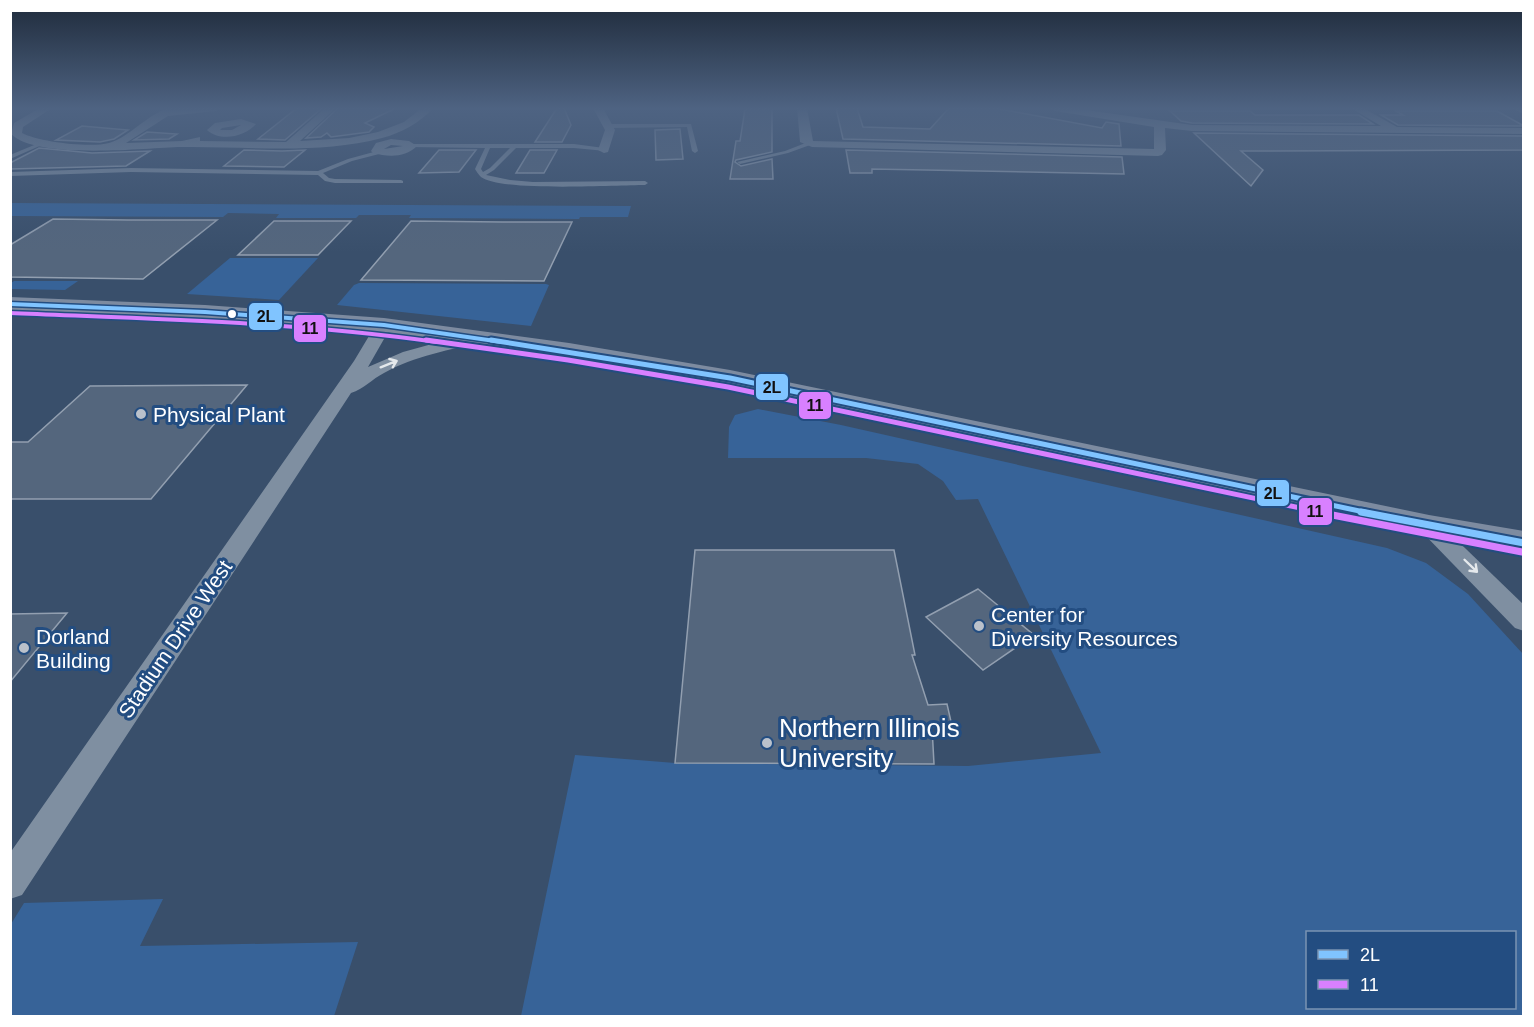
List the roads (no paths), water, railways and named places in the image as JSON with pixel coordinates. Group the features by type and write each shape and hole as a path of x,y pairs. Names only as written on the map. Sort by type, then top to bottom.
{"main road":[{"path":"10,304 205,312 384,325 478,337 730,378 1429,526 1524,543"}],"street":[{"name":"Stadium Drive West","path":"10,883 340,394 384,325"},
{"name":"Stadium Drive West","path":"340,394 377,369 409,356 478,337"},
{"path":"1429,526 1524,621"}],"lane":[{"path":"10,174 154,170 319,173 361,156"},
{"path":"484,156 478,169 482,175 496,181 645,183"},
{"path":"482,175 505,156"},
{"path":"740,162 768,156"},
{"path":"319,173 327,180 335,181 401,182"}],"place":[{"name":"Physical Plant","path":"141,414"},
{"name":"Center for Diversity Resources","path":"979,626"},
{"name":"Dorland Building","path":"24,648"},
{"name":"Northern Illinois University","path":"767,743"}]}
